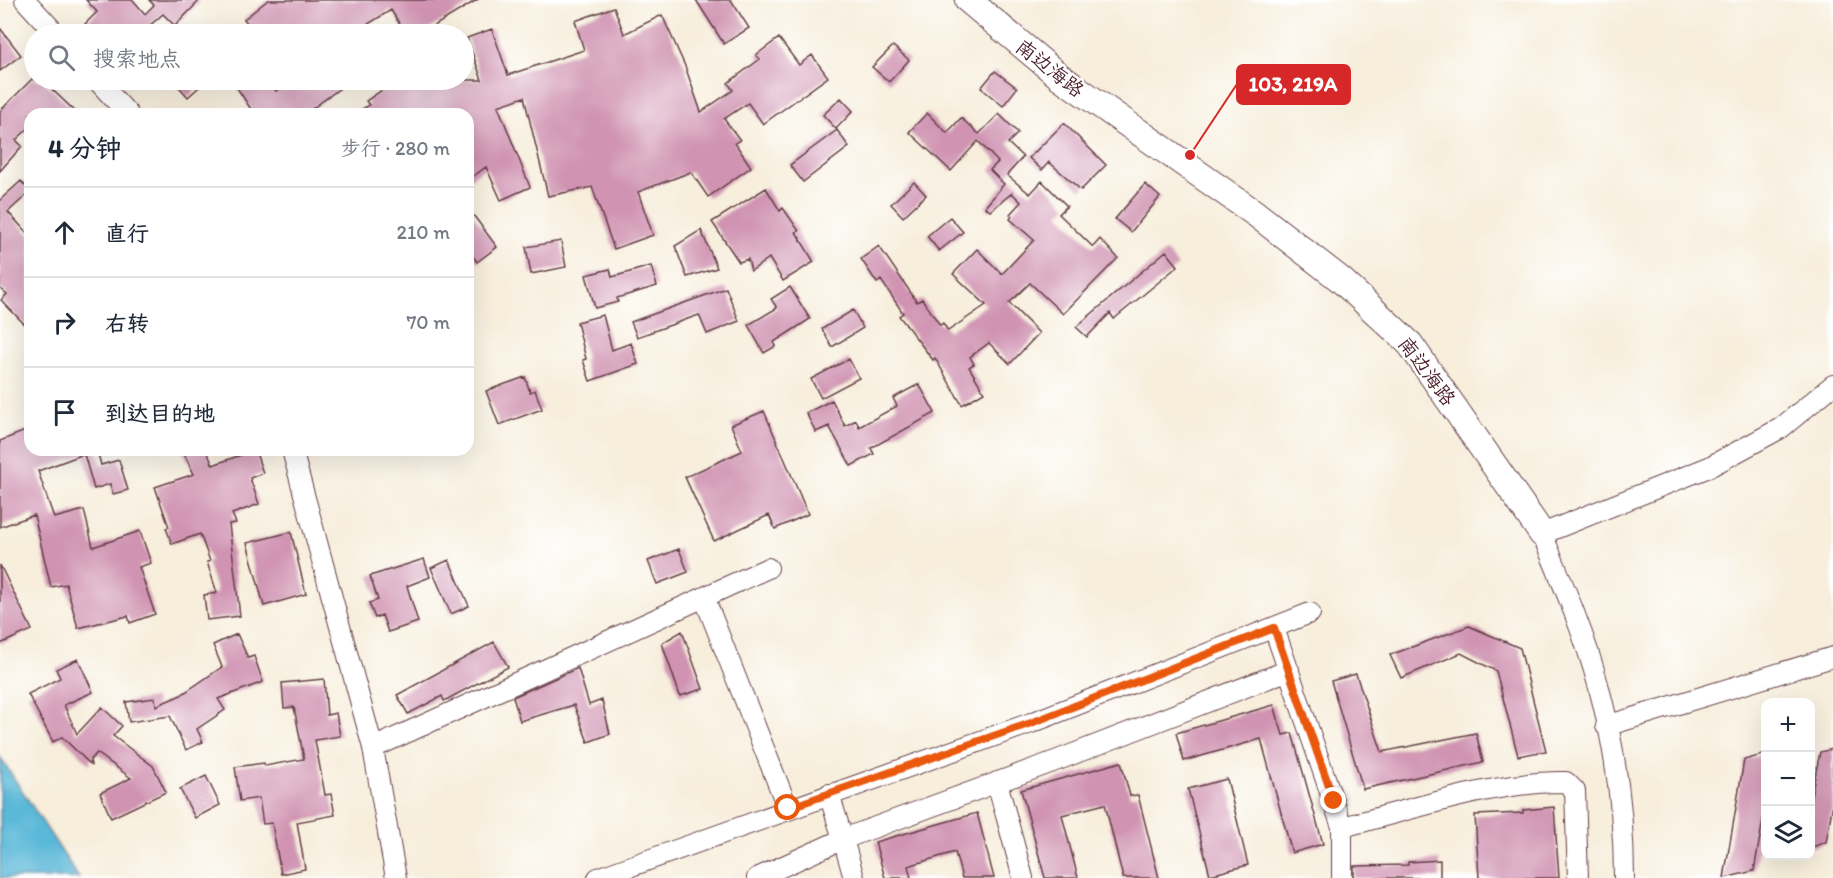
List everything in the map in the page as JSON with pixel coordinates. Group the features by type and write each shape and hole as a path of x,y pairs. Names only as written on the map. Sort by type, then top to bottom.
{"main road":[{"name":"南边海路","path":"968,0 1059,76 1256,214 1350,288 1410,344 1542,534"}],"street":[{"path":"25,0 47,24"},
{"path":"106,90 123,108"},
{"path":"1542,534 1709,467 1781,428 1833,385"},
{"path":"294,456 372,748 396,878"},
{"name":"南边海路","path":"1542,534 1592,667 1615,770 1624,878"},
{"path":"372,748 768,568"},
{"path":"704,597 788,808"},
{"path":"598,878 788,808 1031,723 1310,613"},
{"path":"1274,628 1342,827 1342,878"},
{"path":"1606,726 1833,657"},
{"path":"757,878 843,839 1289,670"},
{"path":"997,782 1023,878"},
{"path":"1342,827 1478,793 1548,782 1566,782 1575,791 1578,878"},
{"path":"829,794 854,878"}],"water":[{"path":"0,757 79,878 0,878"}],"building":[{"path":"86,0 133,0 145,14 154,5 149,0 200,0 177,24 173,24 163,14 152,24 85,24 97,12"},
{"path":"268,0 477,0 437,24 400,24 391,10 368,24 248,24 244,19"},
{"path":"696,0 731,0 749,28 724,44"},
{"path":"614,7 624,34 662,15 685,66 701,112 733,90 728,83 760,59 756,55 779,38 799,65 812,55 828,77 763,124 748,103 724,119 740,140 735,143 751,167 708,197 691,172 638,192 653,235 614,249 592,187 548,196 524,97 498,106 530,187 501,200 486,167 474,176 474,108 364,108 369,105 366,101 382,90 474,90 474,80 482,80 474,58 474,35 492,29 508,75 584,50 575,21"},
{"path":"0,28 21,55 0,71"},
{"path":"893,46 909,60 889,82 872,67"},
{"path":"995,71 1017,88 1003,106 981,88"},
{"path":"24,87 24,90 53,90 72,108 24,108 24,133 16,140 22,146 0,171 0,111"},
{"path":"182,90 196,90 188,97"},
{"path":"238,90 337,90 313,108 250,108"},
{"path":"841,98 853,111 836,129 823,115"},
{"path":"927,113 947,133 961,118 979,134 999,114 1018,133 1008,143 1023,157 1007,175 1030,194 1042,181 1067,206 1059,214 1093,247 1100,239 1118,258 1063,314 1030,283 1009,303 1039,333 1010,364 989,343 970,357 974,364 969,367 984,392 962,405 935,358 933,360 899,316 903,313 881,280 877,283 861,259 879,246 917,302 922,299 940,325 943,323 948,331 986,305 953,274 977,249 1002,274 1034,240 1010,219 1012,216 1010,214 1021,202 1012,193 990,211 985,207 1004,184 990,170 998,162 978,141 951,171 909,132"},
{"path":"1064,123 1106,165 1081,190 1049,162 1042,170 1029,158"},
{"path":"837,130 849,147 803,182 790,165"},
{"path":"21,181 24,185 24,197 8,212 24,229 24,324 1,300 7,294 0,288 0,200"},
{"path":"914,182 926,195 903,217 891,204"},
{"path":"1145,184 1160,197 1131,232 1115,219"},
{"path":"766,188 780,211 783,208 799,231 796,232 814,262 783,281 769,258 751,271 748,259 739,262 712,222"},
{"path":"474,216 497,247 477,262 474,258"},
{"path":"950,217 963,232 939,251 927,236"},
{"path":"701,230 717,268 687,277 675,246"},
{"path":"561,241 566,267 531,274 526,247"},
{"path":"1166,251 1178,266 1114,319 1110,313 1087,337 1076,327"},
{"path":"651,266 657,286 617,298 618,302 595,308 586,275 610,269 612,277"},
{"path":"790,287 810,319 774,342 776,346 764,353 748,325 777,308 771,299"},
{"path":"726,288 739,321 707,334 699,315 637,337 631,322"},
{"path":"853,310 863,328 832,347 822,329"},
{"path":"603,315 612,350 631,343 638,364 590,381 583,360 586,359 577,322"},
{"path":"849,359 859,378 821,398 811,379"},
{"path":"525,377 530,392 535,390 542,409 499,425 486,391"},
{"path":"919,384 935,413 871,448 874,454 851,466 829,426 816,432 806,413 832,400 845,426 856,420 859,427 897,406 893,398"},
{"path":"764,411 808,514 775,529 769,515 714,541 685,477 742,451 731,425"},
{"path":"24,431 24,456 79,456 38,471 54,518 84,510 93,547 140,531 151,563 139,567 155,614 130,623 128,616 78,628 66,584 51,587 34,515 0,527 0,441"},
{"path":"85,456 99,456 101,465 119,460 128,490 113,494 110,484 94,489"},
{"path":"185,456 209,456 213,465 238,456 257,456 263,473 250,478 259,504 232,514 236,523 229,524 240,616 207,620 204,595 217,593 207,562 210,561 200,534 172,544 166,528 169,527 155,487 194,474"},
{"path":"291,532 306,594 264,606 247,543"},
{"path":"679,549 688,572 657,584 648,561"},
{"path":"424,559 430,577 407,586 418,622 388,632 382,615 375,618 369,603 378,600 370,576"},
{"path":"449,560 469,606 451,614 431,568"},
{"path":"0,565 32,630 0,644"},
{"path":"1469,626 1520,648 1546,751 1518,756 1496,671 1461,653 1401,678 1390,655"},
{"path":"682,631 703,689 680,696 662,643"},
{"path":"237,634 248,658 254,656 263,682 218,699 225,710 197,729 203,742 186,750 170,716 129,722 126,702 155,698 156,706 181,695 222,667 213,645"},
{"path":"494,642 508,667 444,701 442,696 408,714 397,695"},
{"path":"78,659 93,692 64,705 77,734 102,707 122,726 113,736 153,766 166,792 111,818 100,793 131,778 97,753 90,760 91,765 62,737 53,742 28,694 60,678 56,669"},
{"path":"578,668 589,705 602,700 610,734 588,742 574,705 520,721 513,697"},
{"path":"1356,674 1382,752 1476,733 1483,762 1363,789 1331,681"},
{"path":"324,679 327,715 336,713 340,736 315,740 325,795 331,794 335,815 297,822 305,869 281,874 272,823 263,824 259,798 240,801 235,767 264,763 265,766 304,759 294,707 284,708 282,683"},
{"path":"1274,705 1283,735 1292,733 1323,844 1292,853 1261,739 1184,761 1176,733"},
{"path":"1833,749 1833,803 1826,842 1815,846 1815,777 1820,752"},
{"path":"1761,755 1761,831 1754,871 1724,878 1744,760"},
{"path":"1121,762 1130,796 1138,795 1159,878 1123,878 1105,804 1062,815 1078,878 1045,878 1021,790"},
{"path":"206,776 220,805 195,818 180,789"},
{"path":"1227,779 1248,865 1210,875 1188,789"},
{"path":"1554,807 1559,878 1479,878 1475,815 1523,813 1523,810"},
{"path":"977,813 994,878 962,878 955,852 908,866 911,878 885,878 875,842"},
{"path":"1440,860 1440,878 1354,878 1354,866 1408,865 1408,862"}],"place":[{"name":"103, 219A","path":"1190,155"}],"route":[{"path":"788,808 1031,723 1274,628 1334,801"}]}
